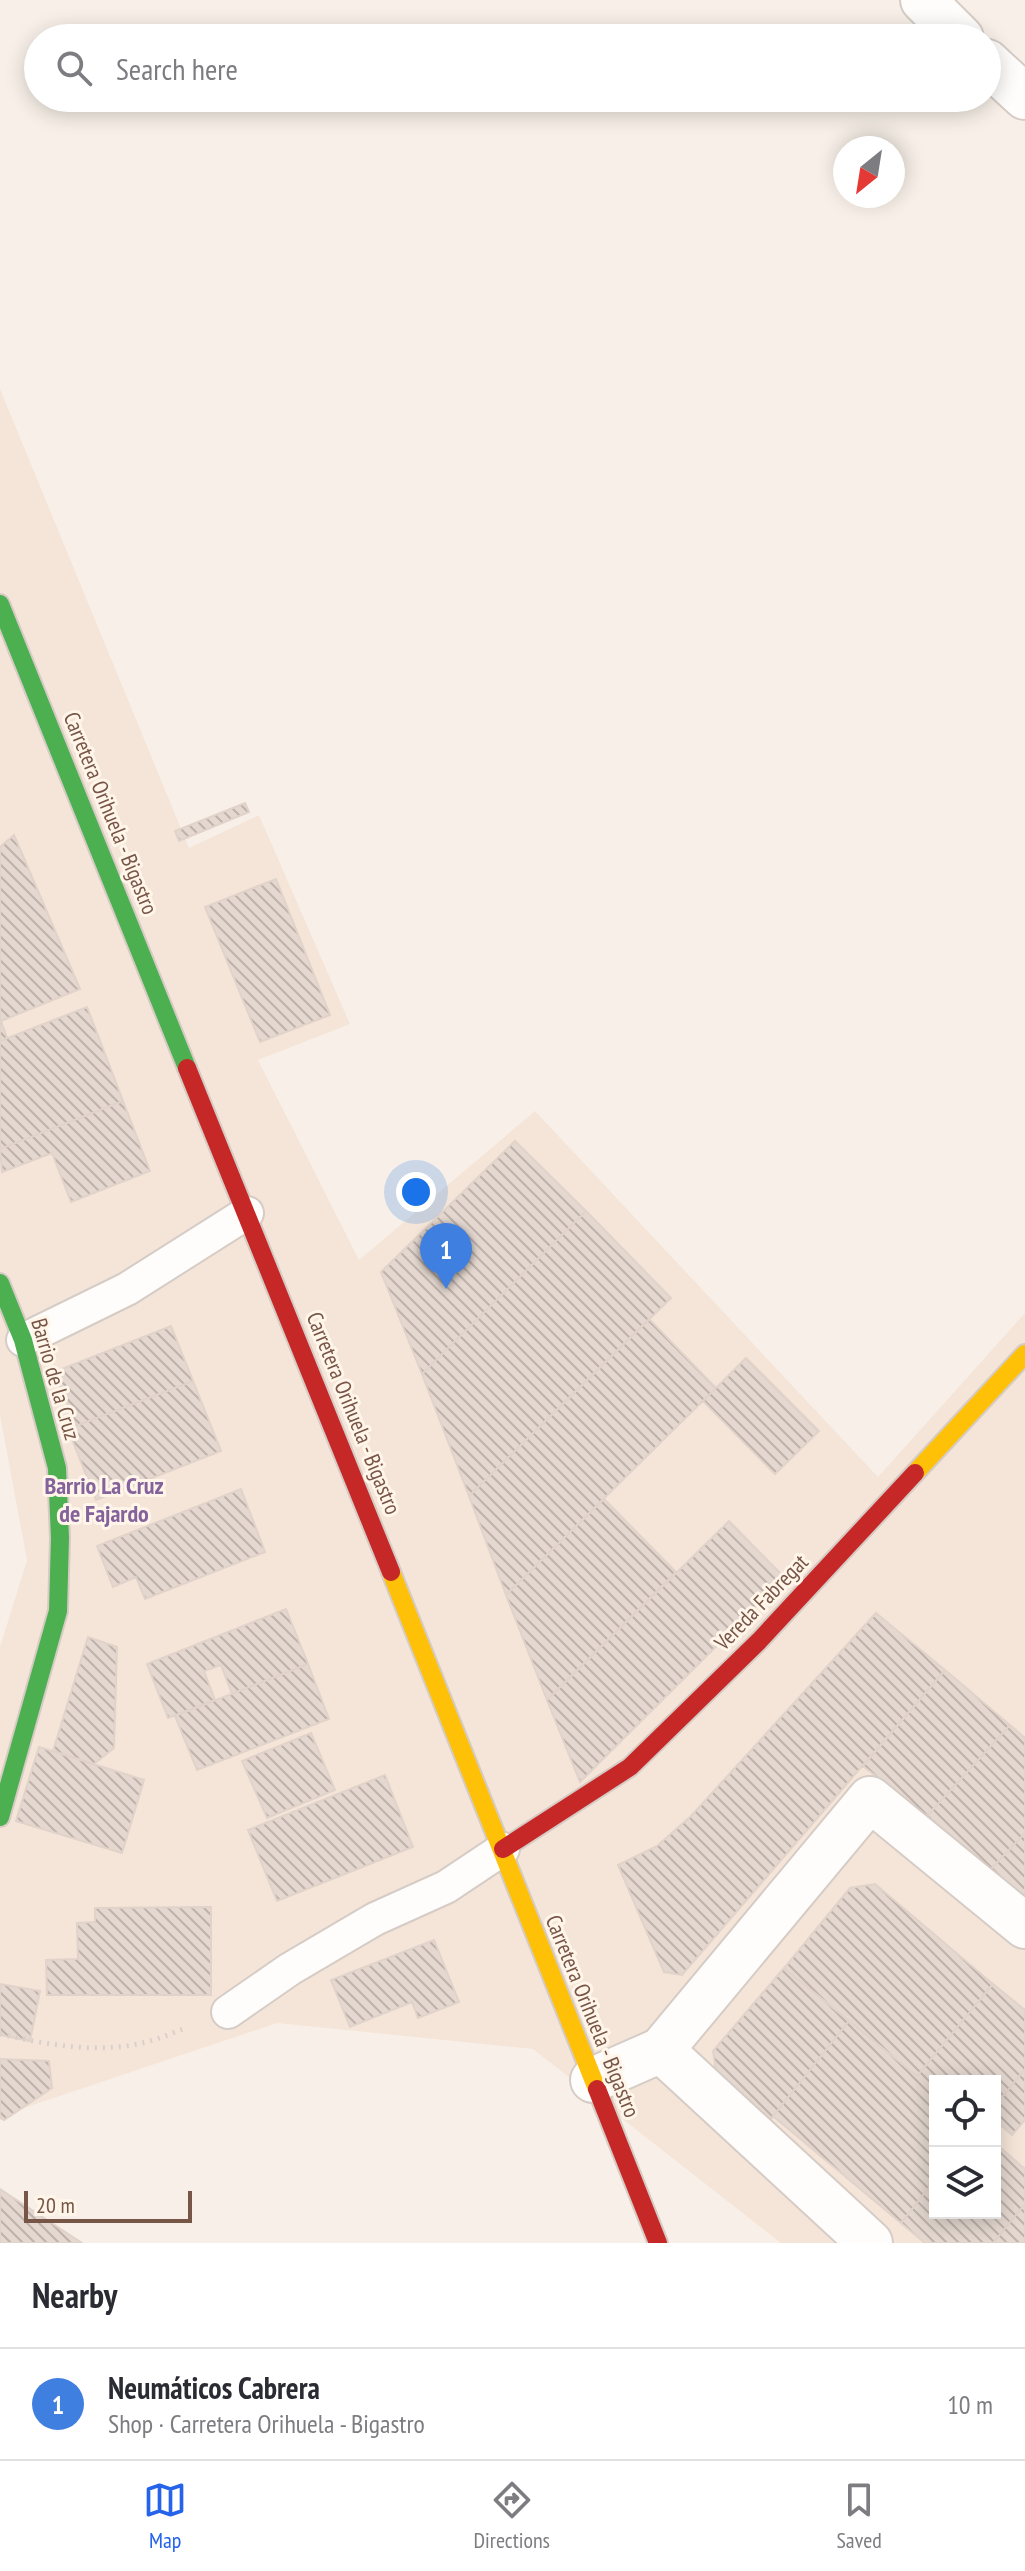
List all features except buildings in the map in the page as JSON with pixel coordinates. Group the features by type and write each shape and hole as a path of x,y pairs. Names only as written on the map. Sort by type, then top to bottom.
{"main road":[{"name":"Carretera Orihuela - Bigastro","path":"0,604 503,1849 658,2243"},
{"name":"Barrio de la Cruz","path":"0,1283 23,1340 57,1468 60,1538 58,1611 0,1817"},
{"name":"Vereda Fabregat","path":"503,1849 630,1767 759,1641 1025,1354"}],"street":[{"path":"923,0 947,24"},
{"path":"1001,75 1025,97"},
{"path":"593,2080 661,2050 870,1799 1025,1926"},
{"path":"661,2050 870,2243"}],"lane":[{"path":"23,1340 127,1289 247,1213"},
{"path":"228,2012 290,1969 375,1919 446,1887 503,1849"}],"path":[{"path":"0,2034 49,2045 101,2048 149,2042 228,2012"}],"shaded area":[{"path":"0,389 189,848 259,815 350,1024 258,1060 359,1260 535,1111 878,1477 1025,1313 1025,2243 781,2243 533,2049 277,2023 0,2116 0,1647 27,1560 0,1415"}],"traffic: fast":[{"path":"0,604 187,1068"},
{"path":"0,1283 23,1340 57,1468 60,1538 58,1611 0,1817"}],"traffic: slow":[{"path":"915,1473 1025,1354"},
{"path":"391,1572 597,2089"}],"traffic: jam":[{"path":"187,1068 391,1572"},
{"path":"503,1849 630,1767 759,1641 915,1473"},
{"path":"597,2089 658,2243"}],"place":[{"name":"Neumáticos Cabrera","path":"446,1289"}],"district":[{"name":"Barrio La Cruz de Fajardo","path":"104,1500"}]}
